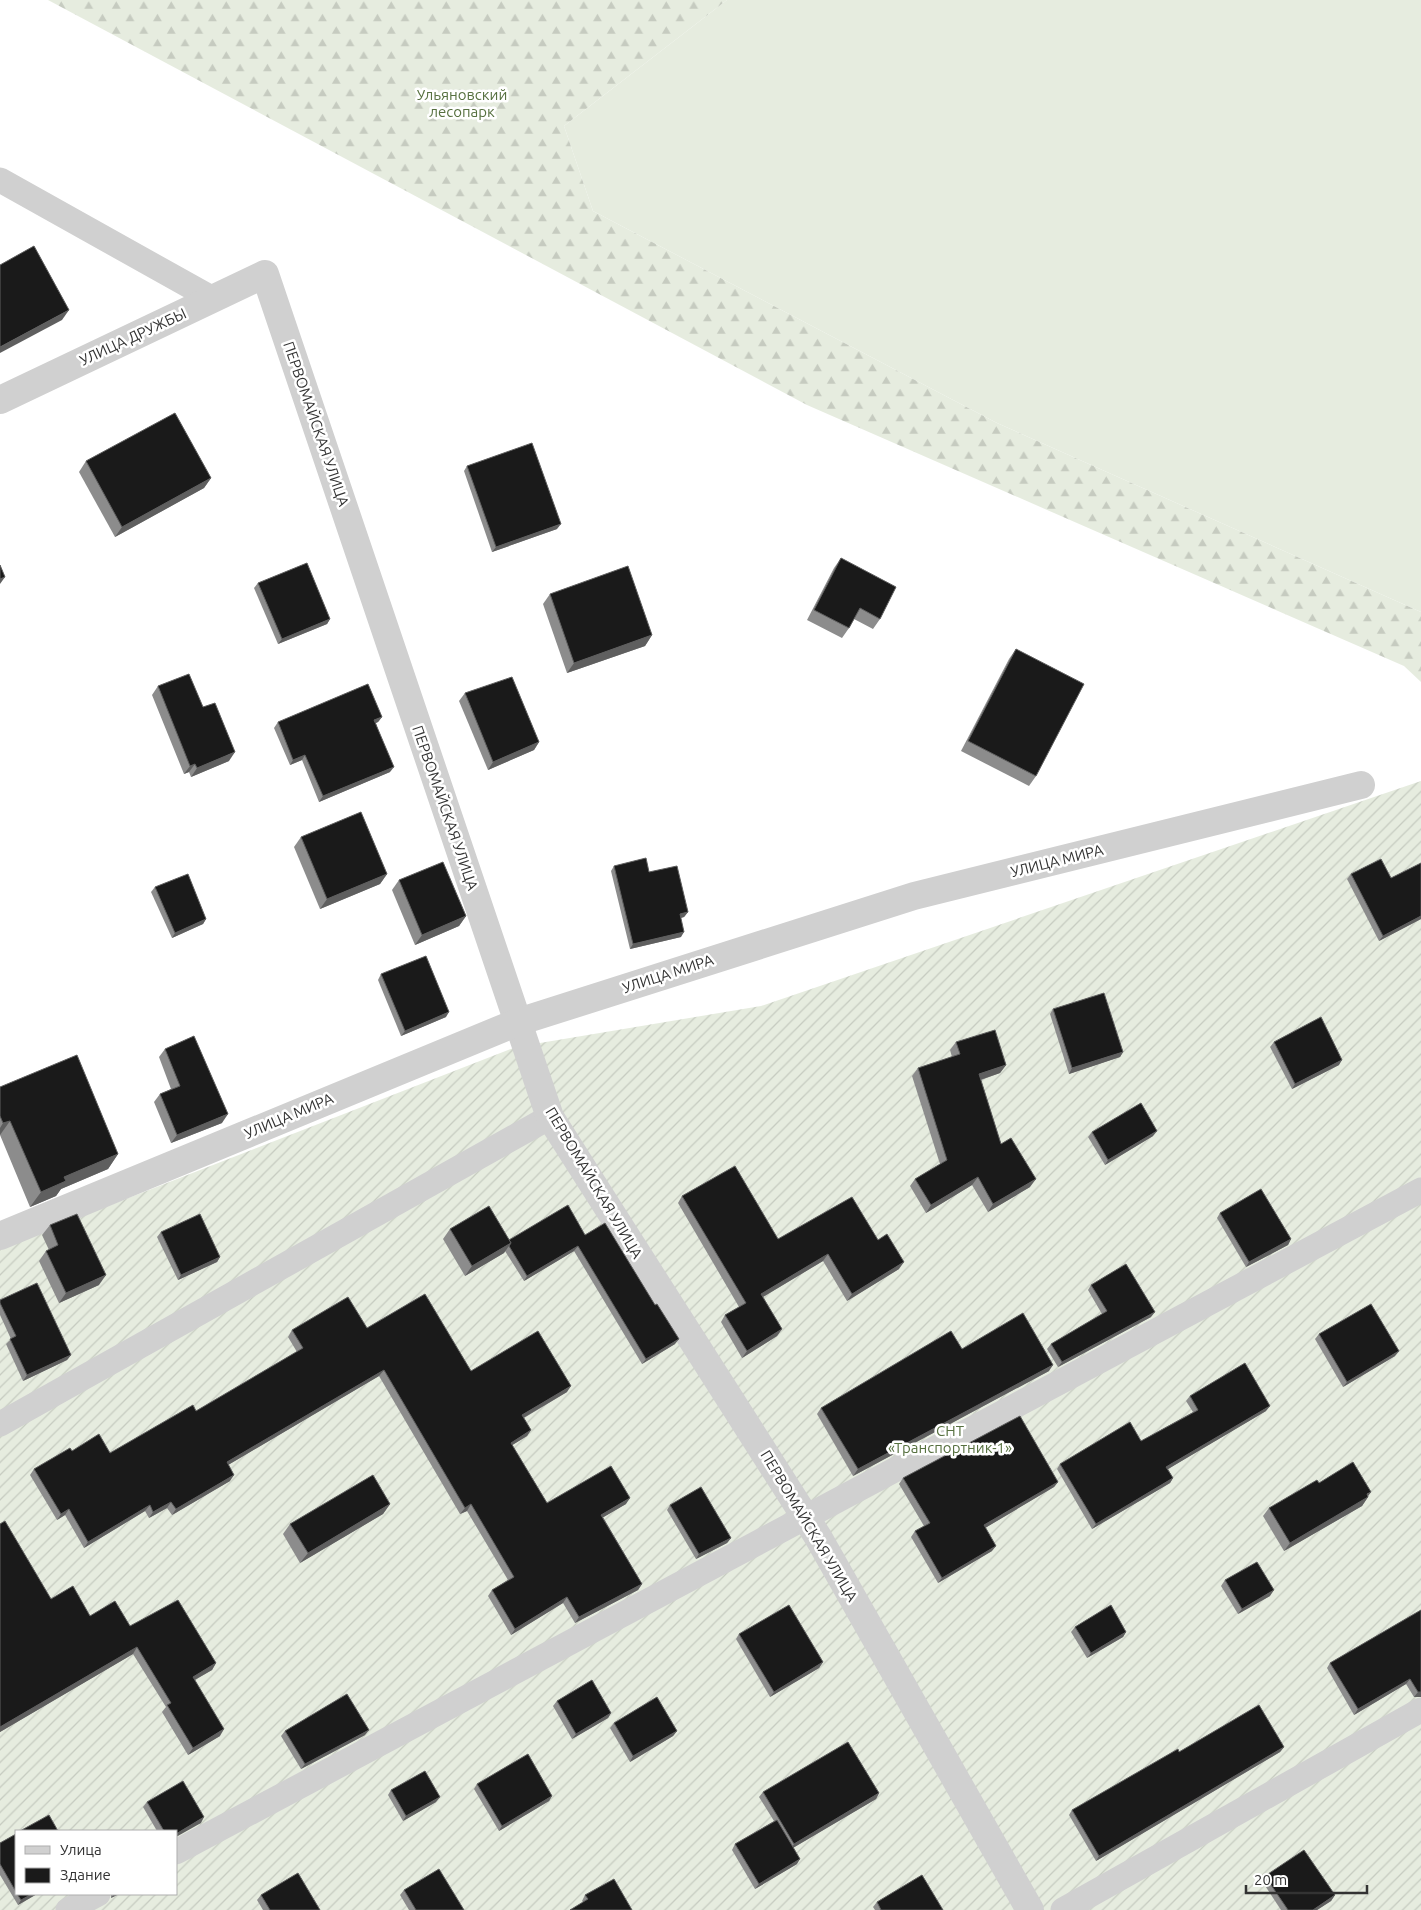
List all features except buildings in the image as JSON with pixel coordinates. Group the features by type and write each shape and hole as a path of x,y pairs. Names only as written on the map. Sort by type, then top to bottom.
{"street":[{"name":"УЛИЦА ДРУЖБЫ","path":"0,400 266,274"},
{"name":"ПЕРВОМАЙСКАЯ УЛИЦА","path":"266,274 550,1117 806,1518 1030,1910"},
{"name":"УЛИЦА МИРА","path":"0,1236 518,1022 914,896 1360,785"}],"lane":[{"path":"0,180 213,299"},
{"path":"0,1424 550,1117"},
{"path":"178,1851 1421,1190"},
{"path":"1063,1910 1421,1710"},
{"path":"68,1910 96,1895"}],"green space":[{"name":"Ульяновский лесопарк","path":"48,0 727,0 564,126 593,211 997,423 1421,612 1421,682 1404,666 807,405"},
{"path":"727,0 1421,0 1421,612 997,423 593,211 564,126"},
{"name":"СНТ «Транспортник-1»","path":"1421,781 1421,1910 0,1910 0,1248 516,1047 761,1006"}]}
